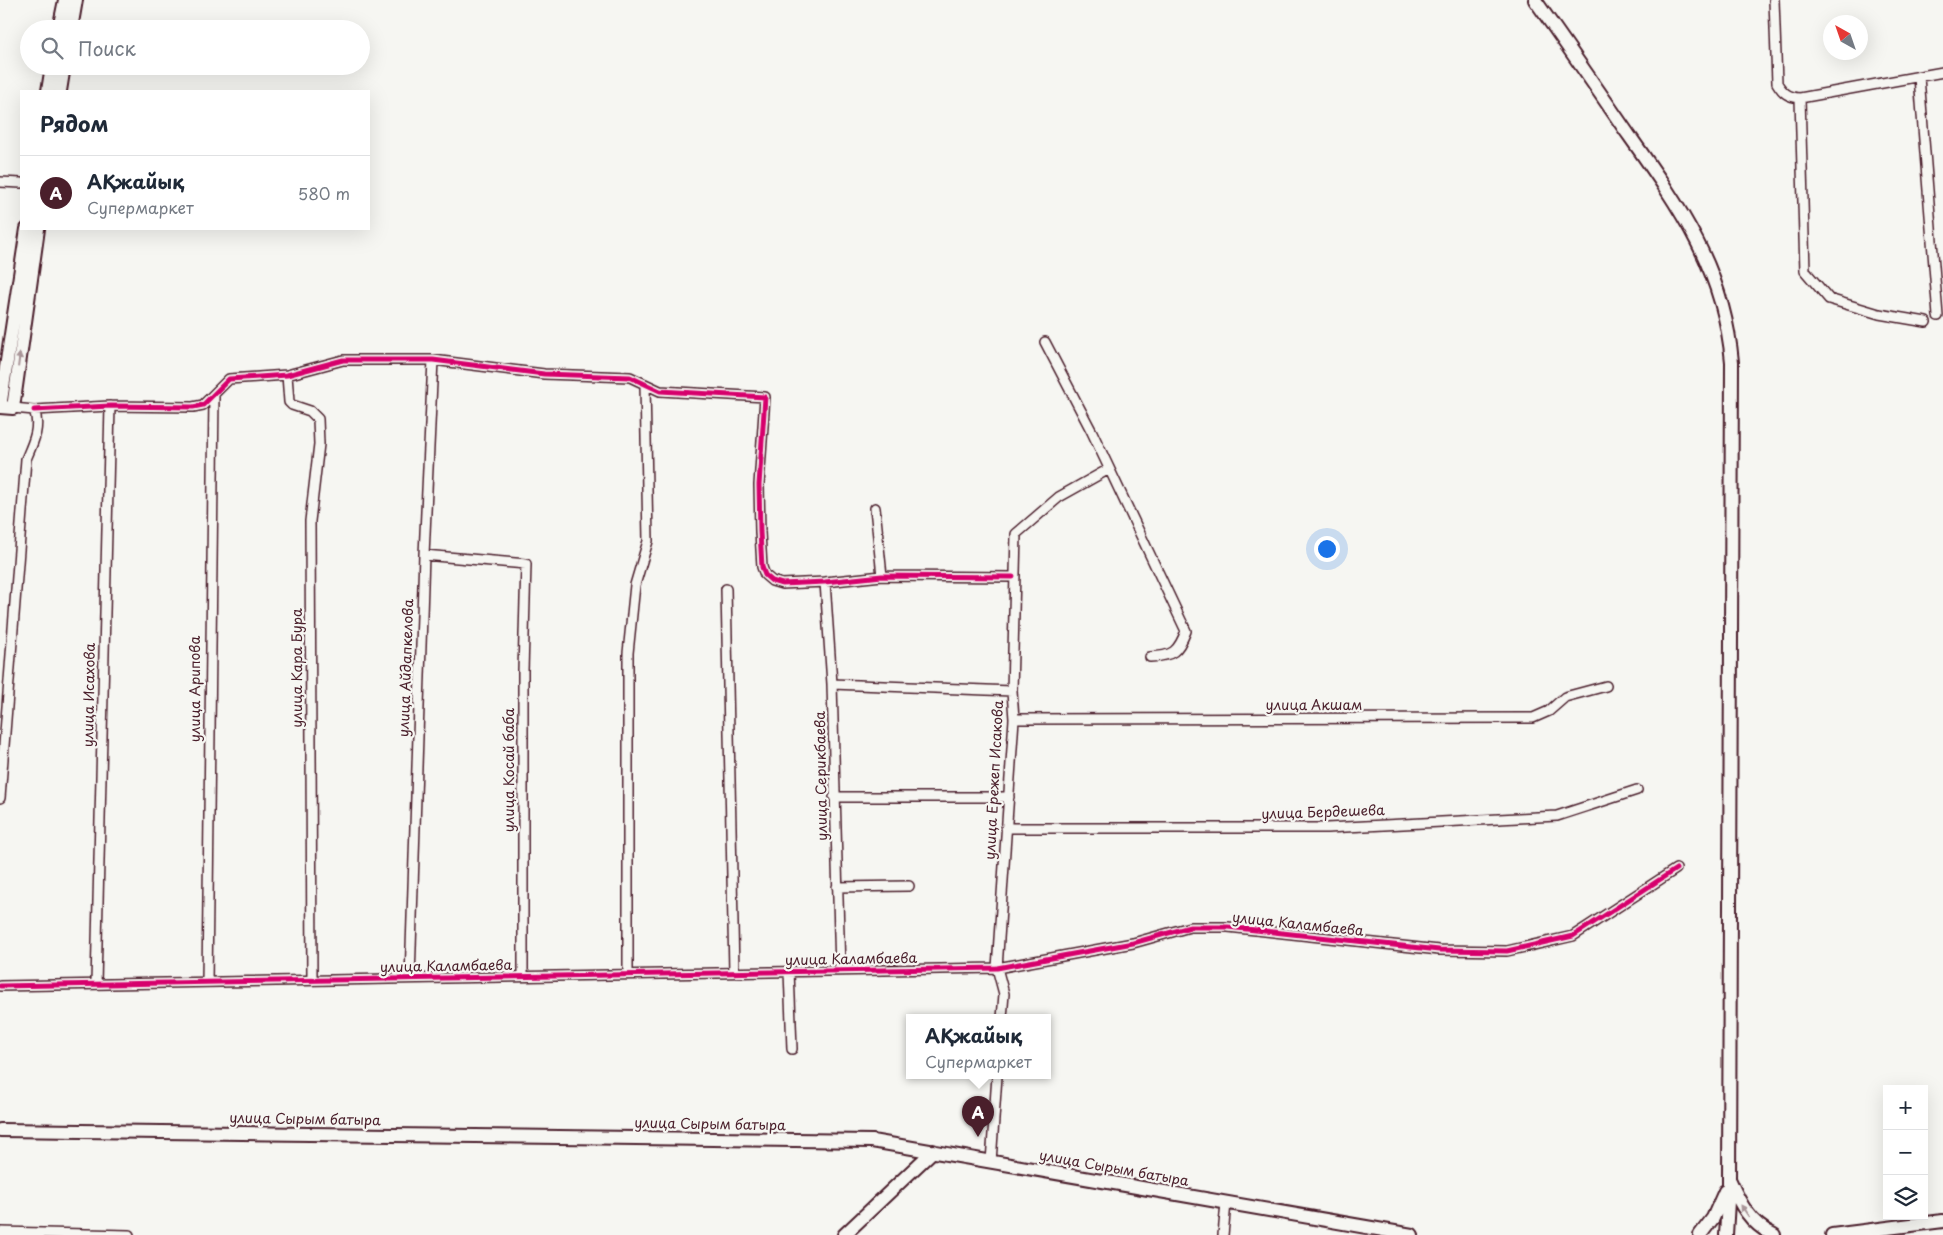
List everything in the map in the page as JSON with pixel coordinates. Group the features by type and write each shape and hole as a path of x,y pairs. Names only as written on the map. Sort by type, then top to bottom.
{"main road":[{"path":"61,20 65,0"},
{"path":"73,20 76,0"},
{"path":"1535,0 1660,180 1697,238 1721,295 1730,331 1732,371 1728,1181 1726,1235"},
{"path":"48,90 51,75"},
{"path":"60,90 63,75"},
{"path":"4,407 27,230"},
{"path":"4,407 38,230"},
{"name":"улица Сырым батыра","path":"0,1130 872,1141 1412,1235"},
{"path":"844,1235 933,1152"},
{"path":"1700,1235 1713,1218 1728,1181"},
{"path":"1728,1181 1749,1217 1758,1226 1774,1235"},
{"path":"1832,1235 1943,1221"}],"street":[{"path":"1774,0 1777,83 1783,92 1792,97 1800,98 1943,72"},
{"path":"1919,77 1938,316"},
{"path":"1800,98 1805,271 1829,299 1879,314 1926,322"},
{"path":"0,182 20,183"},
{"path":"1045,342 1109,469 1186,631 1180,648 1166,656 1150,657"},
{"path":"4,407 34,410 110,406 193,407 203,405 229,379 287,376 343,360 433,360 544,374 630,377 660,391 766,397 759,485 762,567 765,575 772,581 782,584 882,576 1013,577"},
{"name":"улица Айдапкелова","path":"410,978 424,555 433,360"},
{"name":"улица Кара Бура","path":"287,376 289,402 292,405 310,411 318,419 319,444 310,521 312,980"},
{"path":"628,974 628,653 635,585 648,541 645,385"},
{"name":"улица Арипова","path":"207,982 214,396"},
{"name":"улица Исахова","path":"96,984 110,406"},
{"path":"0,798 26,459 35,437 38,419 34,410"},
{"name":"улица Ережеп Исакова","path":"1002,1014 1004,994 997,968 1014,720 1012,691 1013,577 1016,534 1059,497 1109,469"},
{"path":"875,508 882,576"},
{"name":"улица Косай баба","path":"424,555 526,564 523,671 523,976"},
{"name":"улица Серикбаева","path":"825,582 832,684 840,970"},
{"path":"726,589 734,972"},
{"path":"832,684 1012,691"},
{"name":"улица Акшам","path":"1014,720 1533,718 1549,711 1564,697 1606,686"},
{"name":"улица Бердешева","path":"1006,828 1327,828 1557,816 1637,790"},
{"path":"834,796 1009,797"},
{"name":"улица Каламбаева","path":"0,986 997,968 1133,943 1190,927 1228,927 1439,950 1507,951 1574,936 1676,869"},
{"path":"837,887 909,886"},
{"path":"789,971 792,1049"},
{"path":"991,1162 997,1079"},
{"path":"1222,1235 1226,1202"},
{"path":"0,1232 129,1235"}],"cycle path":[{"path":"34,410 110,406 193,407 203,405 229,379 287,375 343,360 433,360 544,374 630,377 660,391 765,397 759,485 760,532 762,567 765,575 772,581 782,584 882,576 1013,577"},
{"path":"0,986 997,968 1133,943 1190,927 1228,927 1439,950 1507,951 1573,936 1676,869"}],"place":[{"name":"АҚжайық","path":"978,1137"}]}
